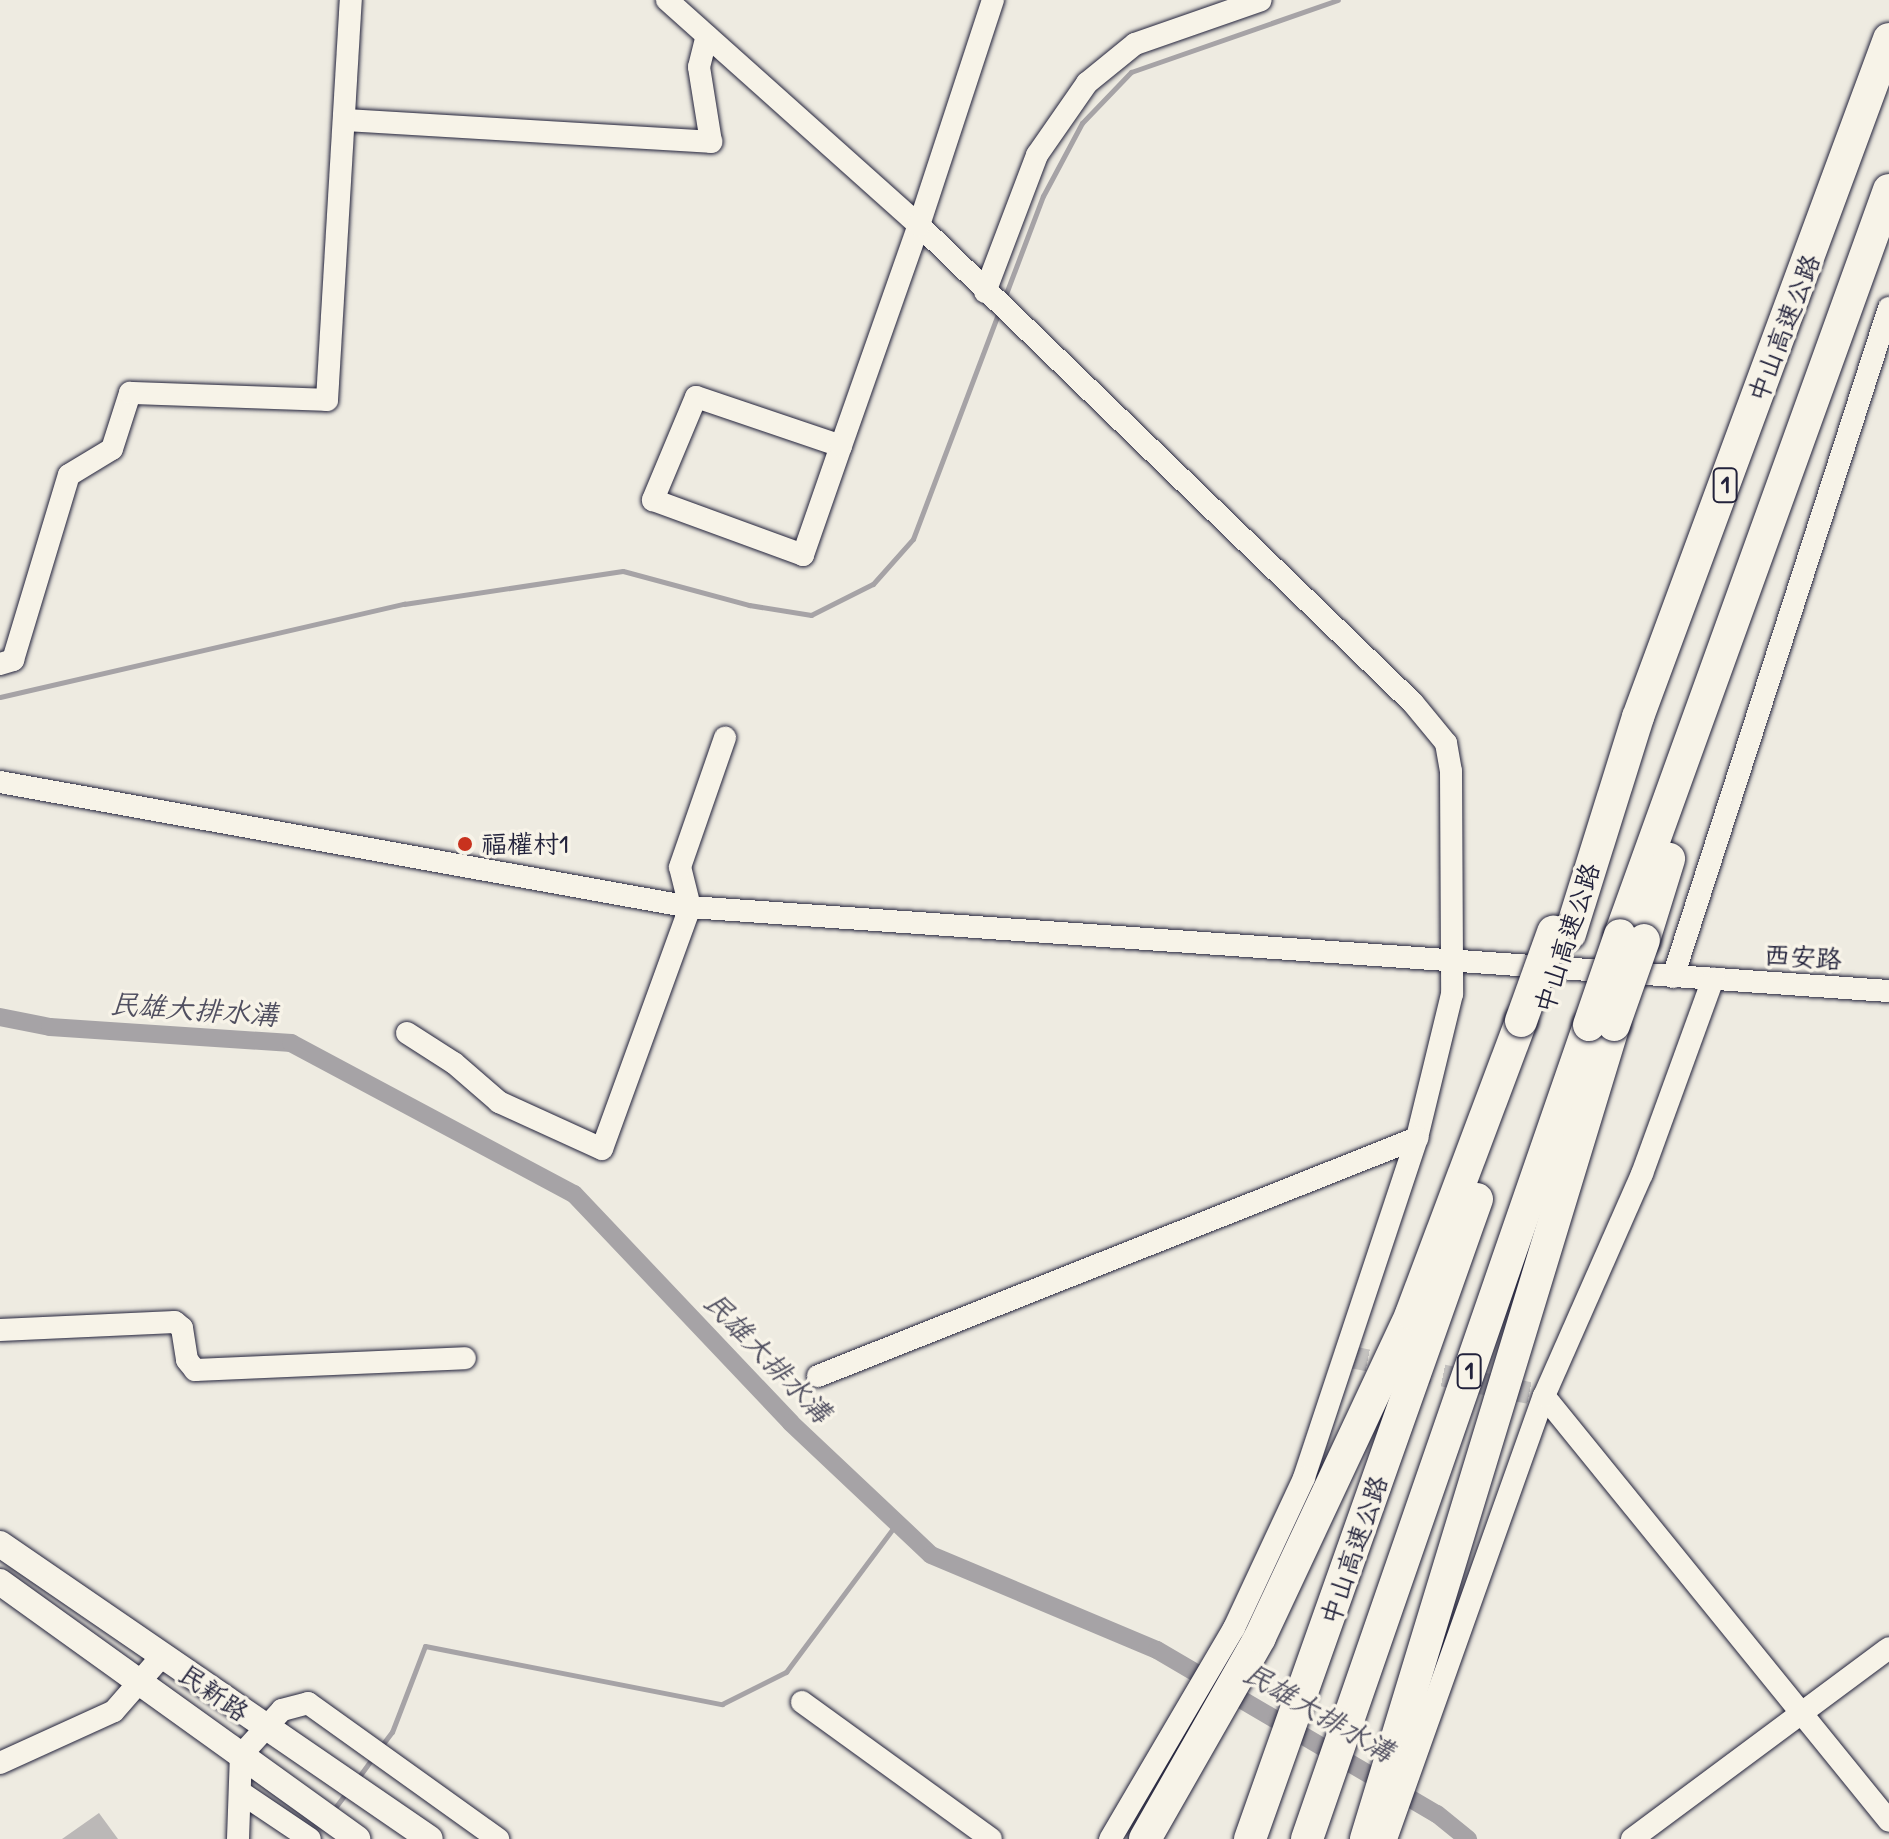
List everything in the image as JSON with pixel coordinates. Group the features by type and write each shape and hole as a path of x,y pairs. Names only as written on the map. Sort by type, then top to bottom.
{"highway":[{"name":"中山高速公路","path":"1250,1839 1307,1685 1530,1022 1638,717 1889,39"},
{"name":"中山高速公路","path":"1307,1839 1695,770 1697,723 1889,190"},
{"path":"1145,1839 1194,1731 1411,1314 1530,1022"},
{"path":"1377,1836 1408,1742 1602,1025"}],"main road":[{"name":"民新路","path":"0,1544 430,1839"},
{"name":"民新路","path":"0,1582 357,1839"}],"street":[{"path":"0,664 13,660 69,475 112,449 130,393 327,400 351,0"},
{"path":"667,0 919,225 1433,723 1446,743 1451,771 1448,1026 1417,1138 1346,1356 1247,1633"},
{"path":"841,446 696,397 653,500 803,555 919,225 993,0"},
{"path":"996,302 1037,155 1087,83 1135,44 1261,0"},
{"path":"344,120 711,142 699,67 707,36"},
{"path":"1673,977 1889,308"},
{"path":"407,1033 454,1063 499,1102 602,1149 690,907 680,867 725,738"},
{"name":"西安路","path":"0,782 690,907 1889,991"},
{"path":"1408,1742 1544,1396 1642,1174 1713,979"},
{"path":"818,1376 1417,1138"},
{"path":"0,1330 175,1322 182,1328 187,1360 195,1370 465,1358"},
{"path":"1544,1396 1805,1713 1889,1821"},
{"path":"1632,1839 1889,1648"},
{"path":"0,1763 114,1711 162,1656"},
{"path":"802,1702 991,1839"},
{"path":"238,1839 241,1755 282,1710 308,1703 498,1839"},
{"path":"1110,1839 1194,1731"},
{"path":"240,1792 310,1839"}],"building":[{"path":"99,1813 118,1839 62,1839"}],"waterway":[{"path":"1004,299 1043,196 1082,123 1131,72 1338,0"},
{"path":"0,697 404,604 623,571 749,605 811,615 873,584 913,539 999,312"},
{"name":"民雄大排水溝","path":"0,1017 50,1027 291,1043 574,1194 791,1423 931,1555 1157,1650 1437,1814 1468,1839"},
{"path":"379,1749 392,1732 425,1646 722,1704 786,1672 897,1523"},
{"path":"358,1778 373,1757"},
{"path":"331,1813 347,1792"}],"tunnel":[{"path":"1346,1356 1544,1396"}],"place":[{"name":"福權村1","path":"465,844"}]}
